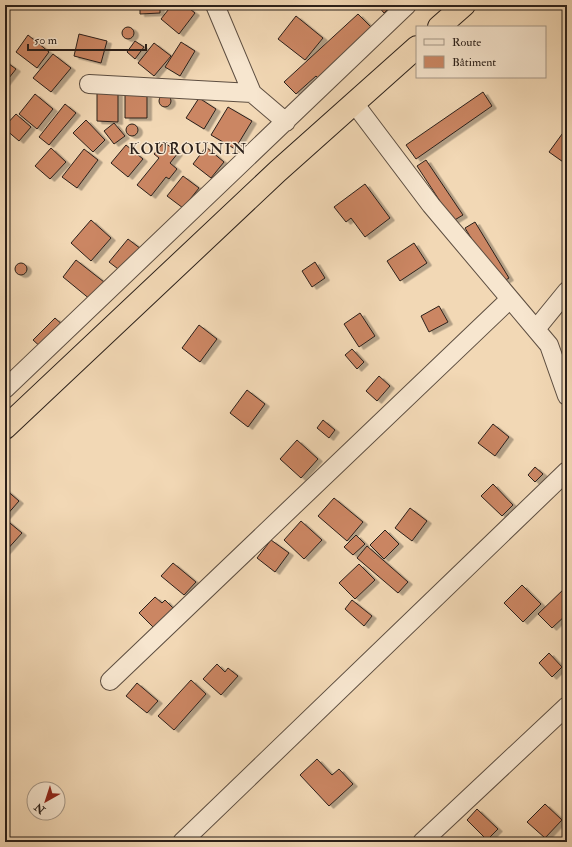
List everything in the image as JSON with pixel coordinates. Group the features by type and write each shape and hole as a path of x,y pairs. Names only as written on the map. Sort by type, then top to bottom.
{"highway":[{"path":"440,26 464,5"},
{"path":"5,428 278,171 416,48"}],"street":[{"path":"215,5 252,93 286,122"},
{"path":"5,389 407,5"},
{"path":"89,84 252,93"},
{"path":"354,103 431,205 549,345 567,396"},
{"path":"536,329 567,291"},
{"path":"110,681 510,299"},
{"path":"182,842 567,472"},
{"path":"422,842 567,706"}],"building":[{"path":"140,5 160,5 160,13 140,14"},
{"path":"172,5 185,5 195,13 179,34 161,19"},
{"path":"392,5 384,13 378,6"},
{"path":"358,14 376,32 322,82 316,76 296,94 284,82"},
{"path":"296,16 323,38 305,60 278,39"},
{"path":"130,27 133,28 133,38 126,39 123,38 122,31 123,28"},
{"path":"79,34 107,41 101,63 74,56"},
{"path":"28,35 49,52 37,68 16,52"},
{"path":"135,41 144,47 135,59 127,52"},
{"path":"181,42 195,51 180,76 165,67"},
{"path":"154,43 171,56 154,76 138,63"},
{"path":"53,54 71,68 51,92 33,78"},
{"path":"5,61 16,69 5,83"},
{"path":"97,92 118,93 118,122 97,121"},
{"path":"483,92 492,106 416,159 406,145"},
{"path":"35,94 53,109 37,129 19,114"},
{"path":"125,95 147,95 147,118 125,118"},
{"path":"163,95 167,95 171,101 167,107 163,107 159,103 159,99"},
{"path":"199,98 216,109 204,129 186,118"},
{"path":"65,104 76,113 49,145 39,137"},
{"path":"228,107 252,121 235,149 211,135"},
{"path":"16,114 31,127 19,141 5,129 5,126"},
{"path":"86,120 105,140 93,152 73,133"},
{"path":"114,123 125,136 114,144 104,131"},
{"path":"134,124 137,125 137,135 130,136 127,135 126,128 127,125"},
{"path":"565,130 567,132 566,164 549,152"},
{"path":"164,142 178,153 170,163 177,169 169,179 166,177 151,196 137,185 159,158 154,154"},
{"path":"126,145 143,159 128,177 111,163"},
{"path":"206,147 224,162 211,178 193,164"},
{"path":"51,148 66,162 50,179 35,166"},
{"path":"84,149 98,160 77,188 62,177"},
{"path":"426,160 463,215 453,221 417,166"},
{"path":"183,176 199,188 183,208 167,196"},
{"path":"365,184 390,218 365,237 351,218 346,222 334,207"},
{"path":"91,220 111,238 91,261 71,243"},
{"path":"475,222 509,278 499,284 465,228"},
{"path":"128,239 141,249 122,272 109,262"},
{"path":"414,243 427,263 400,281 387,261"},
{"path":"76,260 104,282 91,300 63,277"},
{"path":"315,262 325,278 312,287 302,271"},
{"path":"23,263 26,264 26,274 19,275 16,274 15,267 16,264"},
{"path":"439,306 448,322 429,332 421,316"},
{"path":"360,313 375,336 359,347 344,324"},
{"path":"55,318 65,327 43,349 33,340"},
{"path":"199,325 217,339 200,362 182,348"},
{"path":"352,349 364,362 357,369 345,355"},
{"path":"379,376 390,386 377,401 366,391"},
{"path":"247,390 265,404 248,427 230,413"},
{"path":"323,420 335,430 329,438 317,428"},
{"path":"493,424 509,437 495,456 478,443"},
{"path":"297,440 318,459 301,478 280,459"},
{"path":"535,467 543,474 535,482 528,475"},
{"path":"493,484 513,505 502,516 481,496"},
{"path":"5,489 19,501 5,517"},
{"path":"334,498 363,522 347,541 318,516"},
{"path":"410,508 427,521 412,541 395,528"},
{"path":"5,519 22,533 5,552"},
{"path":"301,521 322,540 304,559 284,540"},
{"path":"385,530 399,544 384,559 370,545"},
{"path":"356,535 365,544 353,555 344,547"},
{"path":"271,540 289,553 275,572 257,558"},
{"path":"367,546 408,582 398,593 357,558"},
{"path":"173,563 196,582 184,595 161,576"},
{"path":"359,564 375,580 355,599 339,583"},
{"path":"522,585 541,604 523,622 504,603"},
{"path":"567,586 567,614 552,628 538,614"},
{"path":"155,597 162,603 165,600 175,610 156,630 139,613"},
{"path":"352,600 372,616 364,626 345,609"},
{"path":"549,653 562,667 552,677 539,663"},
{"path":"217,664 225,672 228,668 238,676 221,695 203,679"},
{"path":"191,680 206,694 174,730 158,716"},
{"path":"137,683 158,701 147,713 126,696"},
{"path":"317,759 332,775 339,769 353,784 329,806 300,775"},
{"path":"545,804 562,820 545,838 527,822"},
{"path":"477,809 498,829 487,840 467,820"}],"district":[{"name":"KOUROUNIN","path":"188,148"}]}
